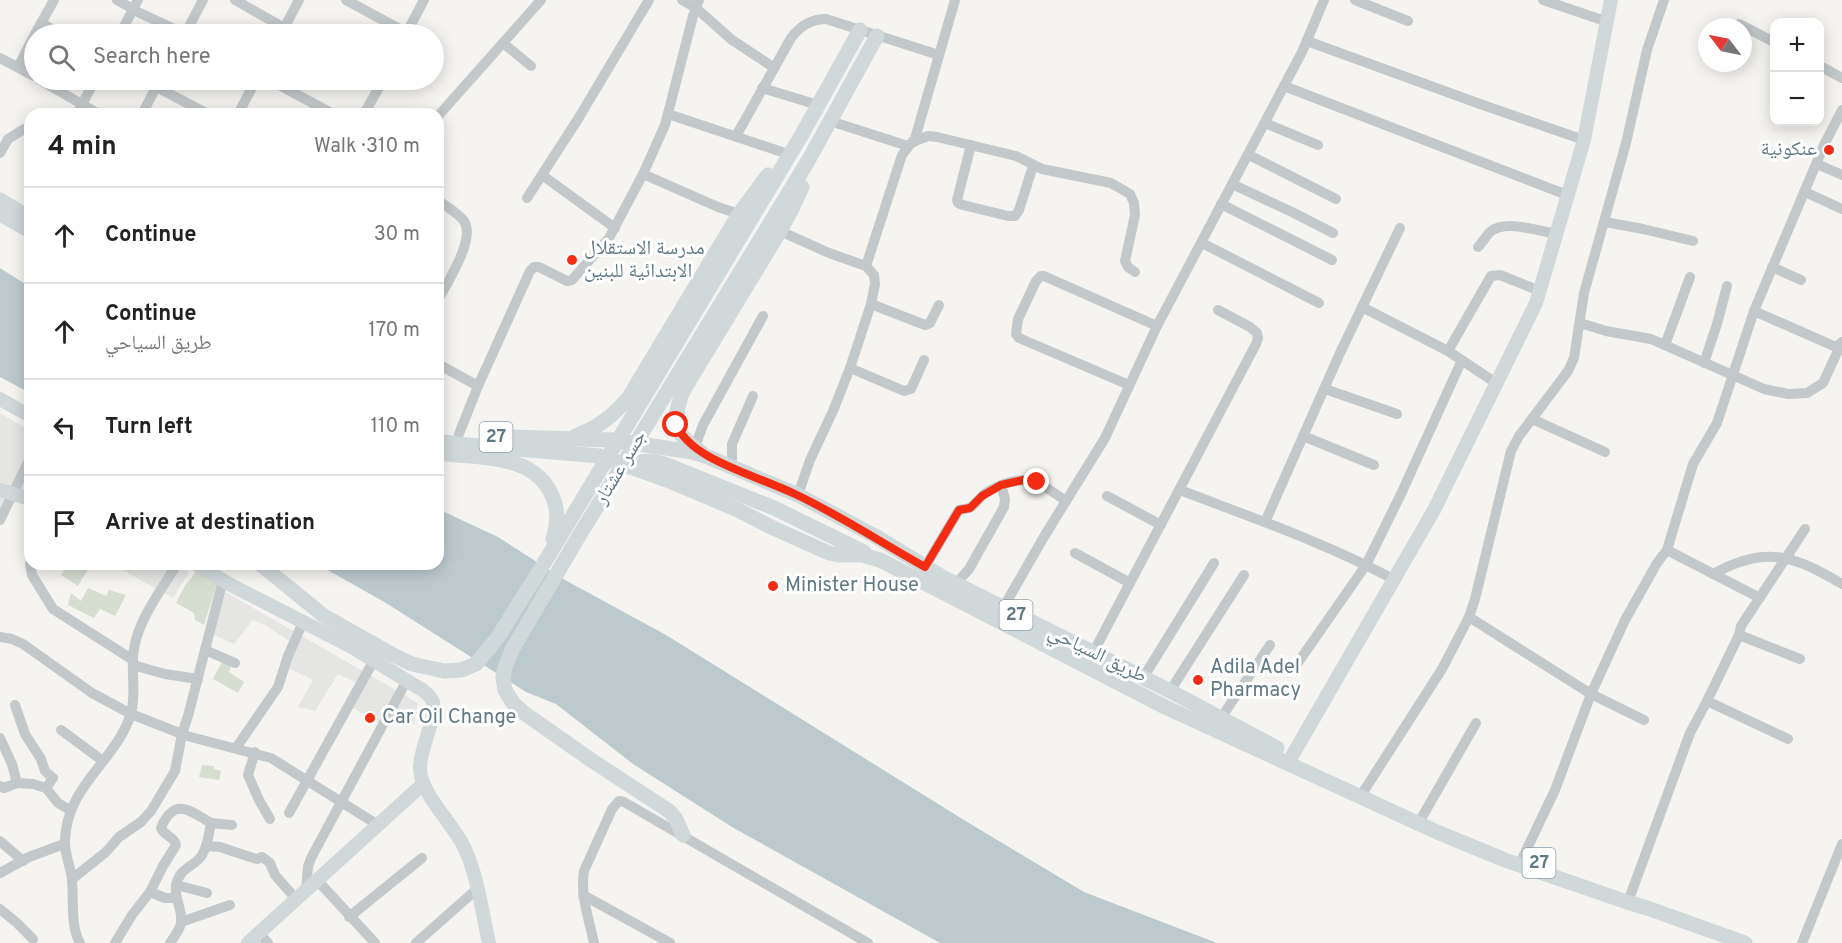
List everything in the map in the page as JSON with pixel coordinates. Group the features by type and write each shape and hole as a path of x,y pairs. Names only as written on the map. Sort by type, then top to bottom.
{"main road":[{"path":"554,440 591,431 606,421 629,397 814,112 860,30"},
{"path":"693,450 676,425 675,411 683,391 773,230 775,217 877,36"},
{"path":"745,217 760,185 814,112"},
{"path":"0,200 24,210"},
{"path":"0,214 24,228"},
{"name":"جسر عشتار","path":"267,570 324,616 412,664 444,671 461,670 476,664 498,638 543,565 745,217"},
{"name":"جسر عشتار","path":"683,835 676,819 669,811 524,713 513,703 505,690 503,677 513,648 607,490 773,230"},
{"name":"27","path":"444,431 554,440"},
{"name":"طريق السياحي","path":"554,440 613,440 693,450 798,495 875,536 956,584 1170,691 1292,756 1336,785"},
{"name":"طريق السياحي","path":"444,442 600,456 672,482 829,553 862,555 880,560 1164,707 1422,825 1505,860 1745,943"},
{"path":"444,454 487,458 521,466 541,477 550,489 557,517 555,533 543,565"},
{"path":"607,490 626,468 634,463 654,461 774,508 880,560"},
{"name":"طريق السياحي","path":"1422,825 1523,857 1650,909"}],"street":[{"path":"41,23 54,0"},
{"path":"117,0 136,5 168,24"},
{"path":"190,24 203,0"},
{"path":"235,0 250,4 274,24"},
{"path":"286,24 299,0"},
{"path":"346,0 389,24"},
{"path":"412,24 424,0"},
{"path":"444,109 541,0"},
{"path":"527,198 578,119 649,0"},
{"path":"682,0 697,4 725,35 773,67"},
{"path":"866,266 902,155 911,144 955,0"},
{"path":"1003,608 1104,438 1157,326 1307,41 1324,0"},
{"path":"1355,0 1408,21"},
{"path":"1543,0 1608,22"},
{"path":"1292,756 1395,580 1448,483 1536,303 1584,140 1611,0"},
{"path":"1360,797 1442,669 1468,617 1475,599 1506,466 1519,436 1568,371 1574,358 1584,294 1605,222 1647,50 1664,0"},
{"path":"459,434 530,270 539,267 567,281 572,280 600,250 615,228 643,174 668,114 697,4"},
{"path":"126,24 136,5"},
{"path":"736,136 791,38 798,28 808,23 826,20 939,54"},
{"path":"1752,31 1770,40"},
{"path":"1307,41 1584,140"},
{"path":"503,43 531,66"},
{"path":"18,67 24,56"},
{"path":"0,58 24,70"},
{"path":"1824,68 1842,78"},
{"path":"1284,86 1568,195"},
{"path":"762,88 814,112"},
{"path":"53,90 78,108"},
{"path":"80,108 89,90"},
{"path":"145,108 154,90"},
{"path":"169,90 198,108"},
{"path":"241,108 251,90"},
{"path":"289,90 322,108"},
{"path":"367,108 376,90"},
{"path":"1523,857 1555,790 1591,694 1625,620 1657,563 1667,550 1693,464 1717,423 1754,311 1824,145 1842,110"},
{"path":"668,114 785,153"},
{"path":"1265,123 1318,145"},
{"path":"828,125 911,144 928,136 1016,156 1042,169 1111,183 1130,194 1134,203 1135,215 1125,261 1128,267 1135,272"},
{"path":"0,153 8,139 24,129"},
{"path":"971,145 958,196 958,203 963,205 1015,216 1034,166"},
{"path":"1249,155 1336,199"},
{"path":"1817,164 1842,175"},
{"path":"643,174 745,217"},
{"path":"542,175 615,228"},
{"path":"1232,184 1333,233"},
{"path":"1805,192 1842,209"},
{"path":"1221,204 1332,260"},
{"path":"444,206 465,222 467,232 466,245 444,286"},
{"path":"1605,222 1643,228 1692,241"},
{"path":"1478,248 1490,232 1500,226 1556,234"},
{"path":"1265,522 1400,228"},
{"path":"773,230 866,266 874,275 875,284 871,304 850,368 810,460 798,495"},
{"path":"1202,243 1319,303"},
{"path":"1772,267 1801,280"},
{"path":"1448,351 1491,276 1500,275 1540,291"},
{"path":"1129,385 1019,338 1016,334 1018,319 1036,281 1044,276 1157,326"},
{"path":"1665,345 1690,277"},
{"path":"1704,363 1727,286"},
{"path":"871,304 925,325 930,323 939,305"},
{"path":"1362,307 1448,351 1496,383"},
{"path":"1093,653 1258,338 1257,333 1250,327 1218,310"},
{"path":"1754,311 1836,346 1842,343"},
{"path":"693,450 703,425 763,316"},
{"path":"1580,323 1606,331 1651,339 1764,389 1788,394 1807,393 1823,383 1842,343"},
{"path":"850,368 904,391 911,388 924,360"},
{"path":"1295,667 1366,565 1462,360"},
{"path":"444,367 478,386"},
{"path":"1325,389 1397,414"},
{"path":"732,467 732,444 753,396"},
{"path":"0,399 24,413"},
{"path":"1532,419 1605,452"},
{"path":"1303,436 1374,465"},
{"path":"0,520 7,492 24,467"},
{"path":"925,567 959,510 970,508 982,496 1001,485 1014,481 1031,480 1045,486 1066,501"},
{"path":"956,584 969,569 1004,507 1005,499 1001,485"},
{"path":"1180,490 1317,542 1395,580"},
{"path":"7,492 24,498"},
{"path":"1107,496 1161,525"},
{"path":"1629,899 1690,733 1739,635 1741,626 1805,529"},
{"path":"1667,550 1760,598"},
{"path":"1075,554 1130,583"},
{"path":"1713,574 1748,558 1785,558 1810,566 1842,584"},
{"path":"1143,678 1214,563"},
{"path":"31,570 53,609 133,663 165,674 198,679"},
{"path":"80,943 74,924 72,879 64,844 70,810 81,789 103,761 131,714 135,698 133,663 136,638 149,610 173,570"},
{"path":"206,570 374,660 424,691 433,701 420,757 423,784 465,848 489,943"},
{"path":"1170,691 1244,574"},
{"path":"72,879 106,852 119,837 141,822 151,811 175,771 182,734 223,580"},
{"path":"1468,617 1591,694 1644,720"},
{"path":"236,748 278,687 303,622"},
{"path":"1739,635 1800,659"},
{"path":"0,637 23,644 92,693 131,714 182,734 271,758 378,825"},
{"path":"1221,718 1270,645"},
{"path":"205,650 235,663"},
{"path":"289,813 374,660"},
{"path":"301,895 311,858 407,681"},
{"path":"1707,701 1788,739"},
{"path":"15,705 25,734 41,759 45,771 53,778 46,788"},
{"path":"1422,825 1476,723"},
{"path":"61,730 103,761"},
{"path":"0,738 12,764 17,783"},
{"path":"255,752 248,775 270,819"},
{"path":"0,786 4,788 17,783 46,788 58,803 70,810"},
{"path":"248,943 264,938 301,895 423,784"},
{"path":"594,943 583,895 584,871 612,809 619,801 683,835 868,943"},
{"path":"115,943 132,915 150,892 176,845 175,841 162,831 165,820 176,809 184,808 211,823 232,825"},
{"path":"151,811 165,820"},
{"path":"170,943 181,922 176,885 182,872 198,860 206,846 211,823"},
{"path":"0,841 22,861"},
{"path":"0,873 43,851 64,844"},
{"path":"1802,943 1842,844"},
{"path":"206,846 220,847 257,859 262,857 267,859 275,875 301,895"},
{"path":"217,859 220,847"},
{"path":"349,917 422,858"},
{"path":"317,880 375,943"},
{"path":"176,885 207,893"},
{"path":"416,943 477,890"},
{"path":"150,892 165,898 176,898"},
{"path":"583,895 670,943"},
{"path":"181,922 230,905"},
{"path":"0,909 33,939"}],"shaded area":[{"path":"0,268 24,283 24,390 0,377"},
{"path":"0,413 24,427 24,503 3,501 0,507"},
{"path":"444,512 498,537 565,580 666,635 1084,892 1217,943 940,943 732,827 633,764 556,704 526,692 386,603 328,570 444,570"},
{"path":"64,570 87,570 78,586 61,575"},
{"path":"123,570 186,570 189,572 173,598"},
{"path":"197,570 218,580 204,625 195,620 194,613 176,603 184,587"},
{"path":"88,588 106,596 109,590 126,595 115,616 100,609 94,618 68,605 71,593 81,601"},
{"path":"224,591 418,703 414,725 386,709 381,725 350,706 364,686 338,674 315,711 298,707 313,680 282,665 292,643 253,620 234,644 211,634"},
{"path":"222,662 231,666 229,672 244,682 238,693 213,679"},
{"path":"202,765 214,766 214,769 221,771 219,780 199,777"}],"place":[{"name":"عنكونية","path":"1829,150"},
{"name":"مدرسة الاستقلال الابتدائية للبنين","path":"572,260"},
{"name":"Minister House","path":"773,586"},
{"name":"Adila Adel Pharmacy","path":"1198,680"},
{"name":"Car Oil Change","path":"370,718"}],"route":[{"path":"676,425 689,444 708,457 798,495 875,536 925,567 959,510 970,508 986,493 1001,485 1023,480 1037,482"}]}
